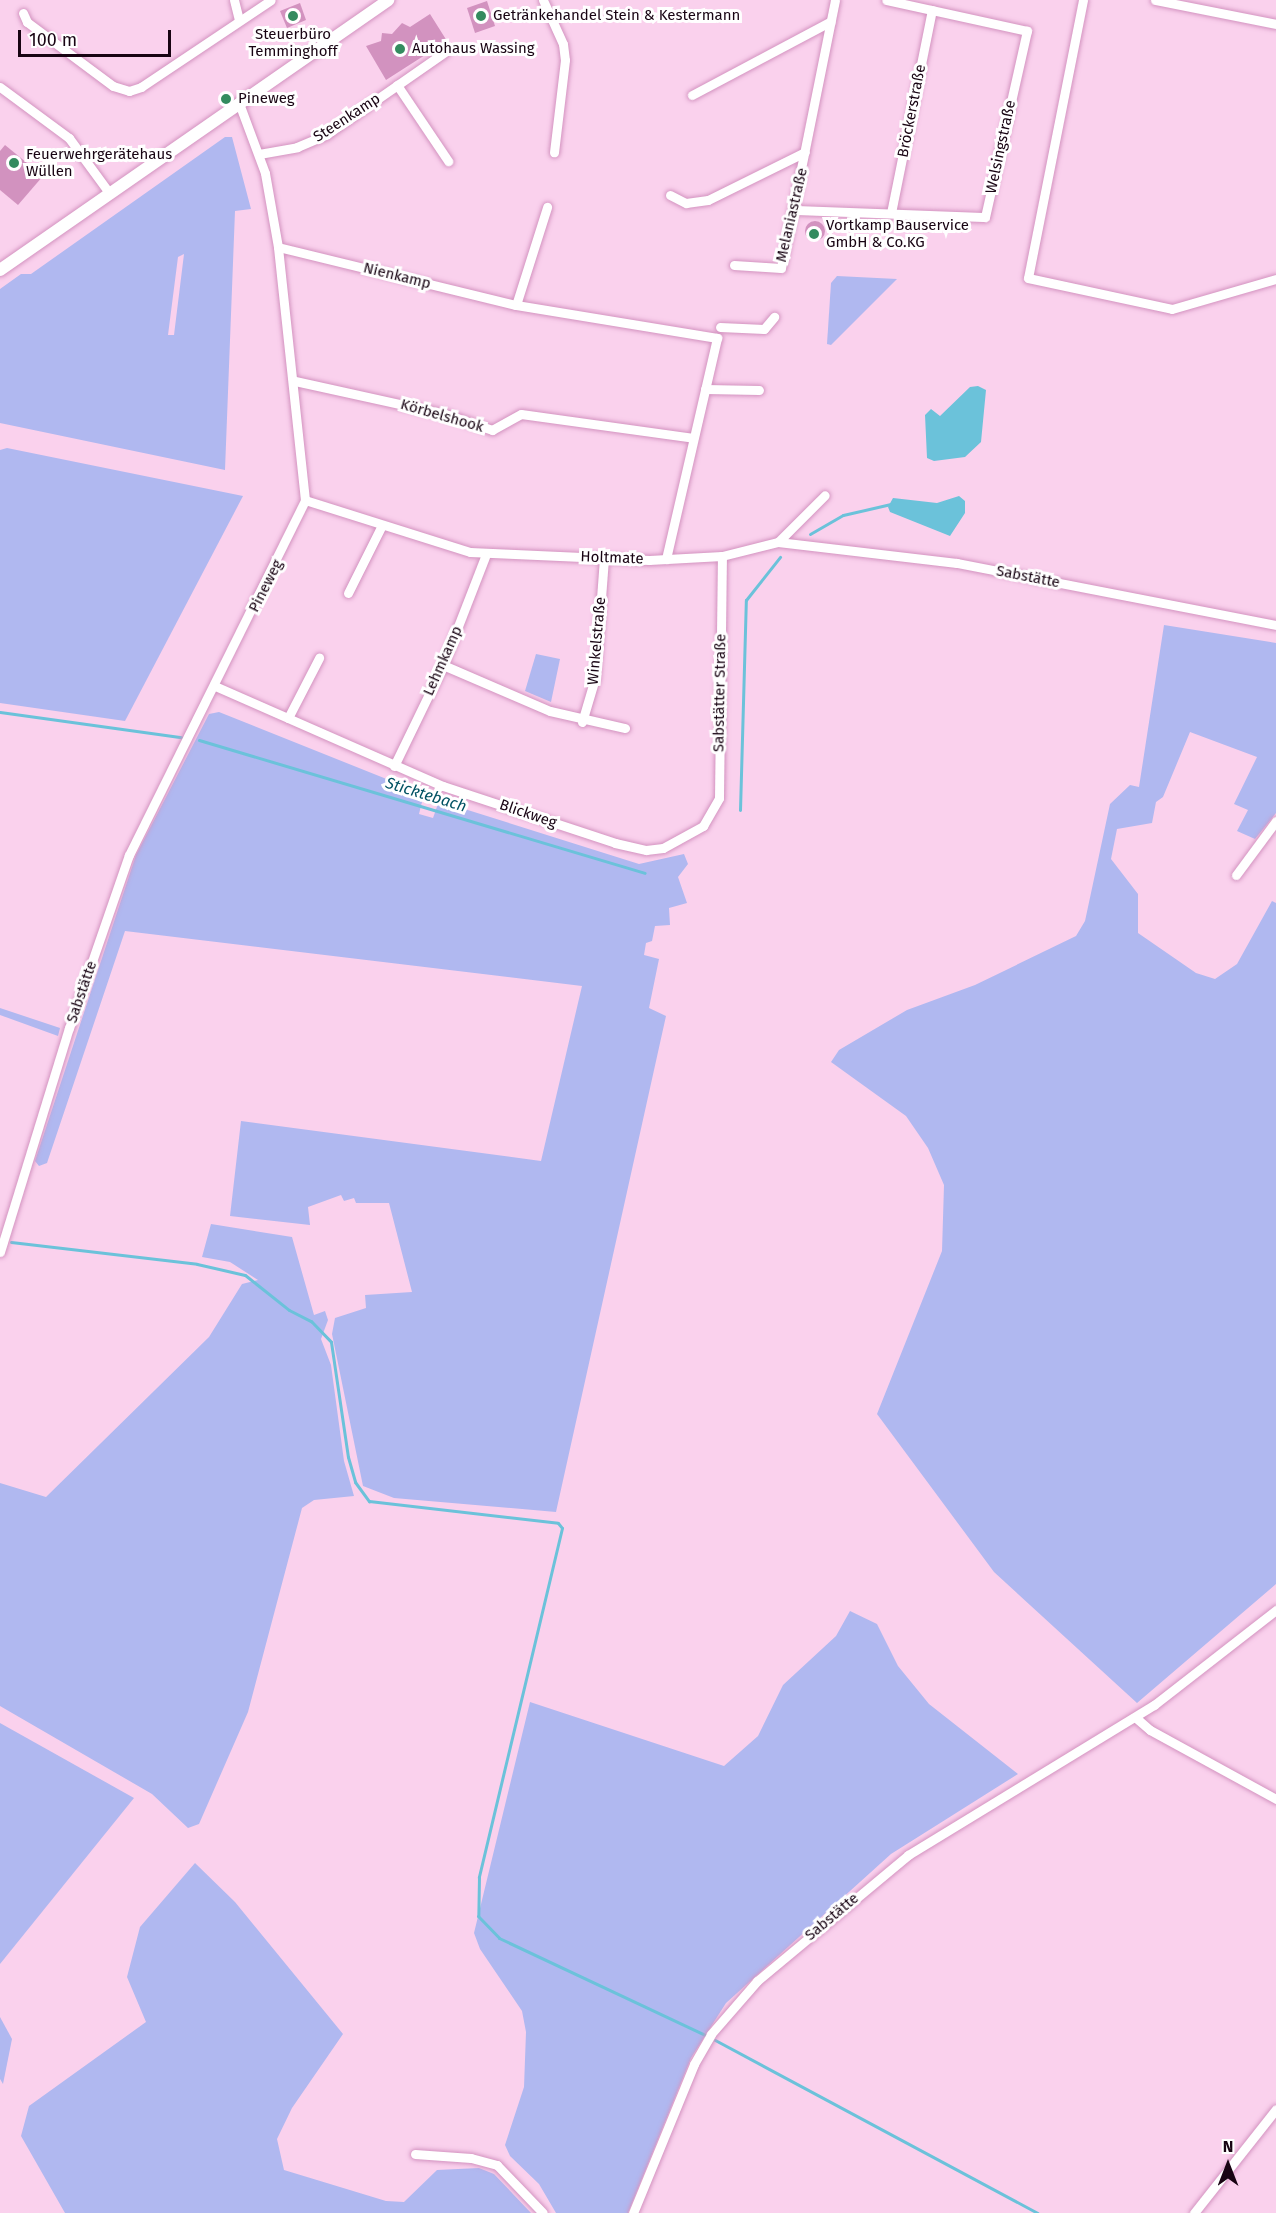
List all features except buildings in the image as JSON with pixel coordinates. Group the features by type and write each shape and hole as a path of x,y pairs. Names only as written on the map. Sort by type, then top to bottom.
{"main road":[{"path":"0,270 388,0"}],"street":[{"path":"234,0 239,20"},
{"path":"23,13 27,22 113,86 129,91 141,87 270,0"},
{"path":"543,0 563,44 565,60 554,152"},
{"name":"Melaniastraße","path":"734,265 781,268 835,0"},
{"name":"Welsingstraße","path":"794,210 985,217 1027,31 886,0"},
{"path":"1083,0 1028,278 1172,309 1276,279"},
{"path":"1155,0 1276,24"},
{"name":"Bröckerstraße","path":"891,213 932,10"},
{"path":"692,95 831,21"},
{"name":"Steenkamp","path":"260,154 314,141 445,52"},
{"name":"Steenkamp","path":"397,85 448,161"},
{"path":"0,87 69,138 110,194"},
{"path":"239,103 260,154 278,247 295,381 305,500"},
{"name":"Melaniastraße","path":"670,195 686,203 708,200 805,152"},
{"path":"516,305 547,207"},
{"name":"Nienkamp","path":"278,247 516,305 717,338"},
{"path":"666,558 721,323 764,329 774,317"},
{"name":"Körbelshook","path":"295,381 445,414 492,430 529,414 693,438"},
{"path":"705,389 759,390"},
{"path":"778,542 825,495"},
{"name":"Holtmate","path":"305,500 448,548 486,554 604,558 722,556 778,542"},
{"name":"Pineweg","path":"187,742 305,500"},
{"path":"348,594 382,525"},
{"name":"Sabstätte","path":"778,542 957,563 1276,625"},
{"name":"Lehmkamp","path":"394,766 443,665 486,554"},
{"name":"Sabstätter Straße","path":"702,826 719,798 722,556"},
{"name":"Winkelstraße","path":"582,722 595,678 604,558"},
{"path":"288,718 319,658"},
{"path":"443,665 582,722 625,728"},
{"name":"Blickweg","path":"215,686 394,766 633,848 670,845 702,826"},
{"name":"Sabstätte","path":"0,1252 121,877 149,811 187,742"},
{"path":"1236,875 1276,821"},
{"name":"Sabstätte","path":"633,2213 694,2064 711,2034 757,1981 908,1855 1135,1717 1276,1610"},
{"path":"1135,1717 1150,1730 1276,1798"},
{"path":"1194,2213 1276,2109"},
{"path":"415,2154 471,2158 497,2165 543,2213"}],"shaded area":[{"path":"225,137 232,137 251,209 235,211 225,470 0,423 0,289 21,274 31,274","holes":["184,254 174,335 168,335 178,257"]},
{"path":"837,276 897,279 831,345 827,344 831,283"},
{"path":"978,386 986,390 981,442 965,457 934,461 927,458 925,415 931,409 940,416 970,387"},
{"path":"7,448 243,496 125,721 0,703 0,450"},
{"path":"959,496 965,501 965,513 950,536 890,512 888,507 893,498 937,503"},
{"path":"1164,625 1276,643 1276,813 1255,839 1237,831 1248,810 1234,804 1257,757 1190,732 1163,797 1156,802 1152,823 1117,829 1111,859 1138,894 1138,933 1196,973 1215,979 1237,964 1272,901 1276,903 1276,1584 1137,1703 994,1572 877,1414 942,1251 944,1185 928,1148 906,1116 831,1062 839,1050 907,1010 975,985 1076,936 1085,921 1110,804 1130,785 1139,787"},
{"path":"536,654 560,659 551,702 525,691"},
{"path":"219,712 424,794 419,814 433,818 439,801 639,864 684,854 688,864 678,877 687,903 669,908 670,925 655,926 652,941 646,943 644,955 659,959 649,1008 666,1016 556,1512 394,1498 363,1486 332,1334 335,1318 366,1308 365,1295 412,1292 389,1203 356,1203 354,1198 344,1201 341,1195 308,1207 310,1225 230,1216 241,1121 541,1161 582,986 125,931 47,1163 39,1166 35,1161 136,855 209,714"},
{"path":"0,1008 60,1028 58,1036 0,1015"},
{"path":"211,1224 292,1237 314,1315 325,1311 328,1320 321,1339 331,1365 344,1461 354,1496 314,1500 302,1508 248,1712 199,1824 188,1828 152,1794 0,1706 0,1483 46,1497 209,1337 242,1284 258,1280 230,1262 202,1257"},
{"path":"850,1611 877,1624 898,1666 929,1704 1018,1774 891,1854 726,2003 691,2058 628,2213 556,2213 539,2184 510,2156 505,2145 524,2087 526,2032 522,2011 480,1949 474,1933 530,1702 724,1766 758,1736 783,1685 836,1636"},
{"path":"0,1723 134,1798 0,1964"},
{"path":"195,1863 235,1902 343,2034 292,2108 277,2139 284,2170 386,2201 404,2202 437,2170 479,2168 494,2174 531,2213 65,2213 21,2136 29,2106 146,2022 127,1977 140,1927"},
{"path":"0,2017 12,2039 3,2084 0,2079"}],"waterway":[{"path":"810,534 843,515 891,504"},
{"name":"Sticktebach","path":"740,810 746,600 780,557"},
{"path":"0,712 181,737"},
{"name":"Sticktebach","path":"199,740 645,873"},
{"path":"11,1242 197,1264 245,1275 289,1310 311,1321 331,1342 348,1457 355,1482 369,1501 558,1523 562,1528 479,1877 478,1916 499,1938 705,2035"},
{"path":"715,2040 1038,2213"}],"place":[{"name":"Steuerbüro Temminghoff","path":"293,16"},
{"name":"Getränkehandel Stein & Kestermann","path":"481,16"},
{"name":"Autohaus Wassing","path":"400,49"},
{"name":"Pineweg","path":"226,99"},
{"name":"Feuerwehrgerätehaus Wüllen","path":"14,163"},
{"name":"Vortkamp Bauservice GmbH & Co.KG","path":"814,234"}]}
